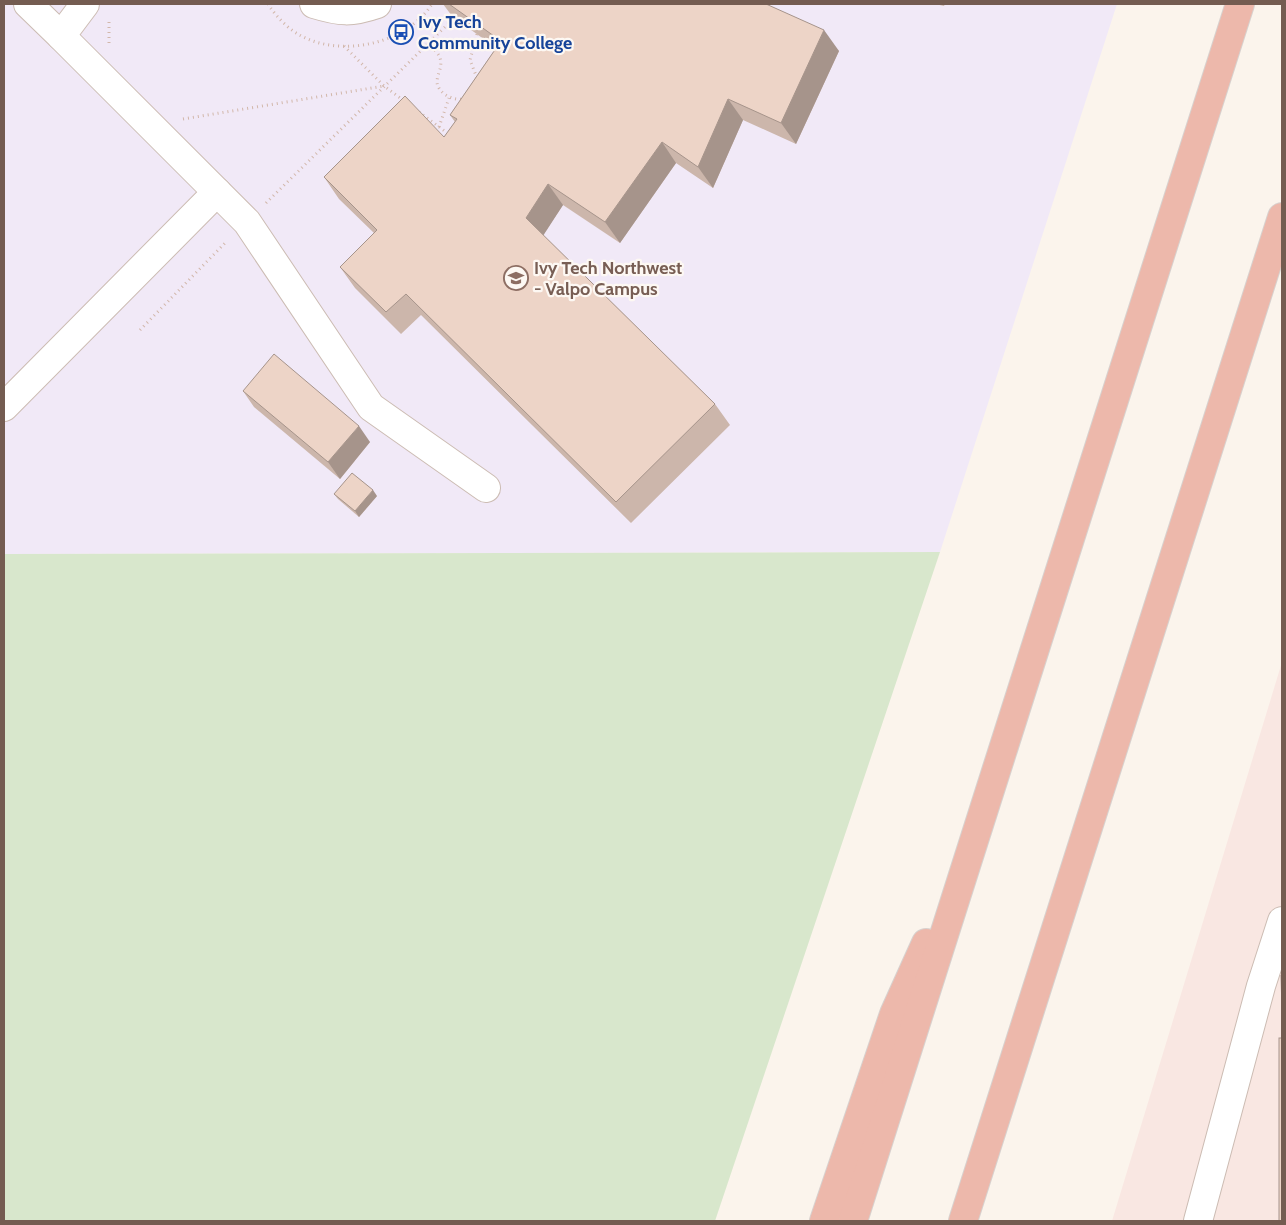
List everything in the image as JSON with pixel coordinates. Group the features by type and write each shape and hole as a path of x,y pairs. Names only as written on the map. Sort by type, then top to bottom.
{"highway":[{"path":"853,1221 1240,4"},
{"path":"963,1221 1282,217"},
{"path":"824,1221 894,1014 978,830"}],"street":[{"path":"28,4 247,222 371,407 486,488"},
{"path":"61,36 85,4"},
{"path":"314,4 336,11 359,10 377,4"},
{"path":"4,407 217,192"},
{"path":"1198,1221 1261,986 1282,921"}],"path":[{"path":"262,208 454,18"},
{"path":"109,22 109,47"},
{"path":"477,34 470,60 477,77 477,84"},
{"path":"427,44 440,57 441,66 437,81 438,86 449,98 458,100 466,98"},
{"path":"343,46 384,86 408,104"},
{"path":"182,119 384,86"},
{"path":"439,127 449,98"},
{"path":"416,110 453,138"},
{"path":"140,330 227,241"}],"shaded area":[{"name":"Ivy Tech Northwest - Valpo Campus","path":"4,4 1117,4 940,552 4,554"},
{"path":"1282,662 1282,1221 1112,1221"}],"green space":[{"path":"940,552 715,1221 4,1221 4,554"}],"building":[{"path":"449,4 766,4 824,30 781,123 728,99 698,167 662,142 605,222 548,184 526,218 715,404 616,502 406,294 386,312 340,267 377,230 324,177 405,96 444,137 457,119 450,115 501,41"},
{"path":"274,354 359,426 328,462 243,391"},
{"path":"352,473 373,490 355,511 334,494"},
{"path":"1281,975 1282,976 1282,1011"},
{"path":"1279,1038 1282,1038 1282,1221 1279,1221"}],"place":[{"name":"Ivy Tech Community College","path":"401,32"},
{"name":"Ivy Tech Northwest - Valpo Campus","path":"516,278"}]}
